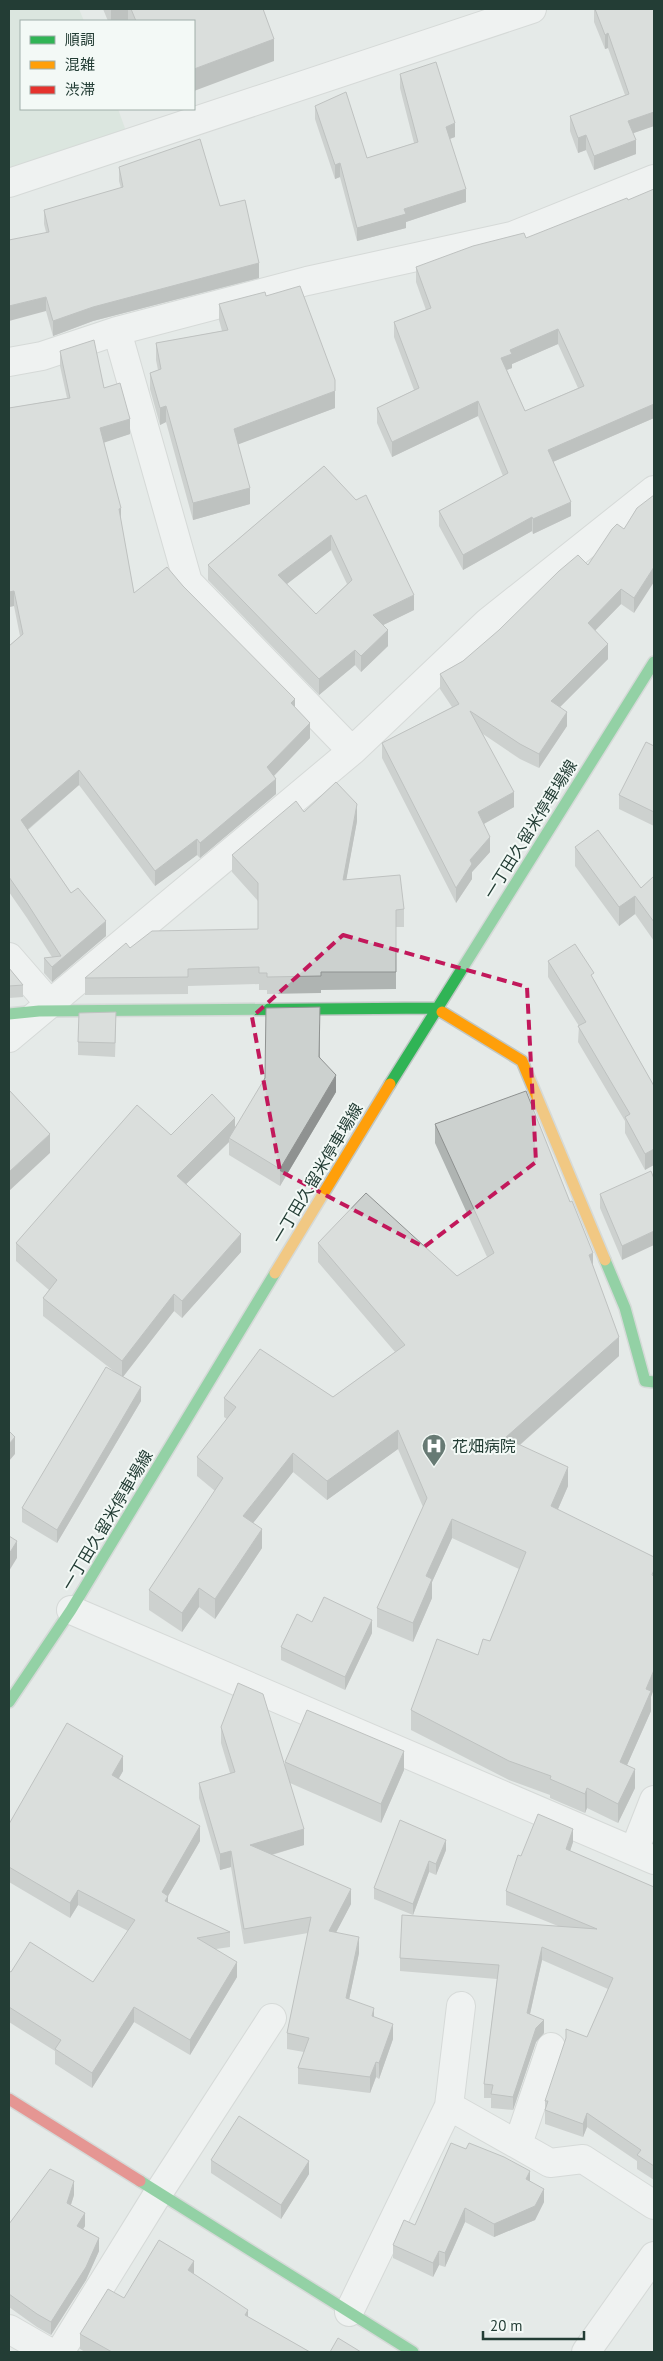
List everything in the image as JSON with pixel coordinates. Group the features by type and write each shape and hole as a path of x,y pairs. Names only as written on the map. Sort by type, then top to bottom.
{"street":[{"path":"9,183 532,9"},
{"path":"9,362 42,356 117,331 307,281 512,236 654,179"},
{"path":"117,331 188,582 352,751"},
{"path":"9,1038 352,751 488,622 654,490"},
{"name":"一丁田久留米停車場線","path":"9,1702 71,1610 436,1008 654,662"},
{"path":"9,957 44,1007"},
{"path":"9,1014 44,1007 436,1008 522,1061 625,1308 645,1382 654,1382"},
{"path":"71,1610 644,1856 654,1800"},
{"path":"349,2312 448,2106 460,2006"},
{"path":"60,2352 159,2192 272,2018"},
{"path":"518,2144 551,2047"},
{"path":"9,2098 413,2352"},
{"path":"448,2106 518,2144 550,2164 584,2159 654,2205"},
{"path":"586,2352 647,2283 654,2256"},
{"path":"9,2329 49,2352"}],"highlighted area":[{"path":"343,935 527,987 536,1162 424,1247 280,1171 252,1017"}],"green space":[{"path":"9,9 79,9 84,20 20,20 20,110 118,110 126,131 9,171"}],"building":[{"path":"131,9 263,9 274,39 195,69 195,20 136,20"},
{"path":"595,9 654,9 654,112 628,121 636,140 594,156 586,135 578,138 570,116 629,94 608,33 605,35"},
{"path":"436,62 455,123 446,127 466,189 404,209 406,214 357,228 340,163 335,165 315,106 346,92 367,158 418,142 400,74"},
{"path":"200,139 220,206 245,200 259,263 93,307 53,321 46,297 9,306 9,240 49,232 44,210 123,187 119,167"},
{"path":"654,189 654,404 548,450 571,502 533,519 532,517 463,555 439,511 508,473 478,401 392,442 377,408 419,388 394,322 431,308 416,267 473,246 524,233 526,238 627,198 628,200","holes":["558,329 584,386 525,411 501,358 512,354 510,350"]},
{"path":"300,286 335,380 335,391 234,429 250,488 193,503 166,406 160,408 150,373 161,369 156,343 228,330 219,304 265,292 266,296"},
{"path":"94,340 104,388 120,383 130,419 100,428 121,508 119,509 134,593 167,567 183,586 295,699 291,703 310,723 267,767 276,779 200,843 197,839 155,871 79,770 21,820 71,893 78,888 106,921 52,967 44,958 61,956 9,877 9,646 23,634 14,591 9,592 9,408 70,398 60,351"},
{"path":"324,466 356,500 366,495 414,595 373,615 388,630 361,656 355,650 319,679 208,565","holes":["331,535 352,580 316,614 278,575"]},
{"path":"654,495 654,567 634,598 621,589 588,623 608,644 551,701 567,712 539,754 520,744 470,711 514,792 478,812 490,837 470,860 472,864 456,888 382,743 459,704 440,674 463,661 499,630 578,555 588,565 612,529 617,524 624,529 637,508"},
{"path":"646,742 654,746 654,812 619,795"},
{"path":"336,782 357,804 343,880 400,875 404,909 396,910 396,972 321,972 321,976 267,977 267,973 259,973 259,967 188,969 188,977 85,978 126,943 130,948 152,931 258,929 258,883 232,855 296,801 304,812"},
{"path":"598,830 641,888 654,876 654,922 635,896 619,907 575,847"},
{"path":"575,944 594,973 591,975 654,1086 654,1149 645,1154 625,1117 630,1114 578,1026 586,1022 548,961"},
{"path":"9,968 23,985 9,986"},
{"path":"320,1007 319,1057 336,1075 280,1169 229,1138 265,1078 266,1008"},
{"path":"116,1012 115,1043 78,1042 79,1013"},
{"path":"9,1090 50,1134 9,1172"},
{"path":"526,1091 570,1202 572,1201 593,1253 589,1255 619,1337 505,1438 568,1467 551,1506 654,1557 652,1575 654,1576 654,1670 646,1689 651,1691 620,1762 635,1769 618,1804 587,1788 585,1794 550,1779 551,1776 509,1761 411,1710 437,1639 478,1655 483,1639 490,1641 526,1552 452,1519 426,1576 432,1579 413,1623 377,1608 427,1498 398,1430 327,1481 293,1453 243,1516 262,1529 215,1599 199,1588 182,1613 149,1590 223,1478 197,1457 236,1407 224,1398 260,1349 333,1397 405,1345 318,1243 366,1193 457,1276 494,1253 435,1124"},
{"path":"212,1094 235,1118 177,1176 241,1234 182,1301 174,1294 122,1361 43,1298 57,1280 16,1243 137,1105 171,1135"},
{"path":"651,1171 654,1179 654,1231 622,1246 600,1194"},
{"path":"106,1367 141,1387 57,1530 22,1508"},
{"path":"9,1431 15,1437 9,1444"},
{"path":"9,1536 17,1541 9,1554"},
{"path":"324,1597 372,1620 345,1677 281,1647 297,1614 312,1622"},
{"path":"238,1683 263,1694 304,1829 250,1845 351,1889 329,1931 359,1937 346,1998 374,2008 372,2016 393,2024 379,2063 376,2062 370,2077 298,2068 309,2038 287,2033 311,1917 244,1929 231,1851 220,1854 199,1783 235,1772 221,1727"},
{"path":"307,1710 404,1751 381,1804 285,1762"},
{"path":"67,1723 123,1756 112,1775 200,1826 162,1892 168,1896 165,1901 230,1932 197,1938 237,1962 190,2040 134,2007 92,2073 55,2049 61,2040 9,2007 9,1971 11,1972 30,1942 93,1982 135,1920 78,1890 70,1903 9,1867 9,1824"},
{"path":"538,1814 573,1829 566,1849 654,1887 654,2166 637,2155 641,2150 587,2113 583,2124 545,2110 548,2101 545,2101 566,2038 566,2029 587,2037 613,1978 542,1947 527,2013 544,2020 536,2028 513,2097 491,2094 493,2085 484,2084 499,1965 400,1958 402,1915 597,1929 506,1891 518,1855 521,1856"},
{"path":"400,1820 446,1840 436,1864 429,1861 413,1904 374,1888"},
{"path":"239,2116 309,2161 281,2205 211,2160"},
{"path":"451,2143 466,2149 469,2143 504,2157 530,2171 526,2179 544,2189 535,2206 494,2224 465,2208 445,2253 439,2251 433,2263 393,2245 404,2220 415,2225"},
{"path":"50,2169 74,2181 67,2203 85,2213 77,2226 99,2238 86,2267 51,2322 9,2294 9,2224"},
{"path":"159,2240 194,2261 188,2270 248,2310 245,2315 310,2352 112,2352 80,2334 108,2289 124,2298"},
{"path":"338,2338 361,2352 330,2352"}],"traffic: fast":[{"path":"390,1084 654,662"},
{"path":"9,1014 39,1011 436,1008 442,1012"},
{"path":"605,1260 625,1308 645,1381 654,1382"},
{"path":"9,1702 71,1610 275,1273"},
{"path":"140,2181 413,2352"}],"traffic: slow":[{"path":"442,1012 522,1061 605,1260"},
{"path":"275,1273 390,1084"}],"traffic: jam":[{"path":"9,2099 140,2181"}],"place":[{"name":"花畑病院","path":"434,1467"}]}
